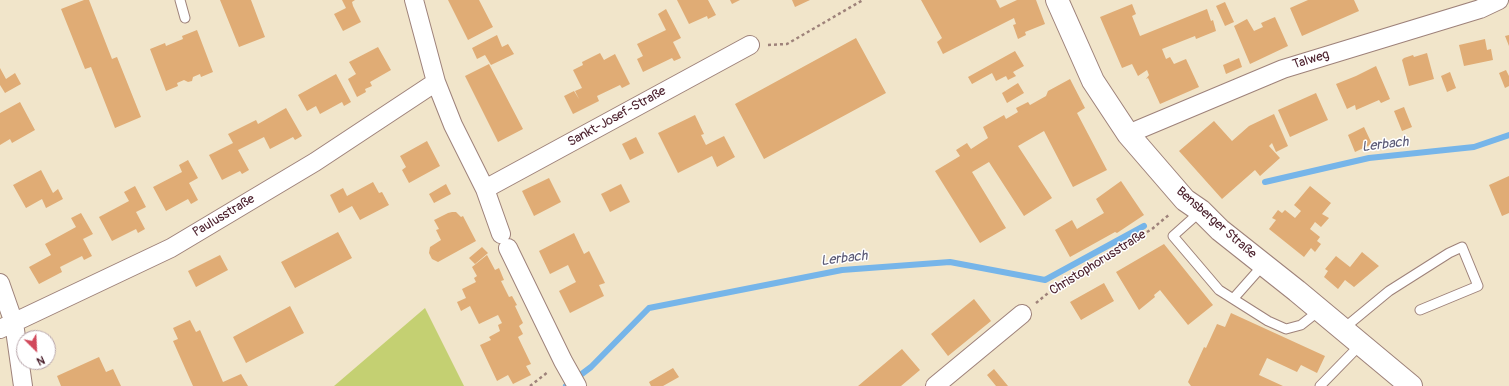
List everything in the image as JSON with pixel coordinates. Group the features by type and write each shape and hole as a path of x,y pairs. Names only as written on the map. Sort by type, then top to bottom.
{"main road":[{"name":"Bensberger Straße","path":"1057,0 1093,81 1128,134 1193,205 1220,230 1264,264 1411,386"}],"street":[{"path":"414,0 436,82 453,125 485,189 504,241 573,379"},
{"name":"Talweg","path":"1128,134 1283,69 1480,9 1499,0"},
{"name":"Sankt-Josef-Straße","path":"485,189 750,45"},
{"name":"Paulusstraße","path":"7,326 171,248 315,162 436,82"},
{"path":"0,283 7,326 23,386"},
{"path":"935,386 1022,314"}],"lane":[{"path":"180,0 185,18"},
{"path":"1193,205 1173,236 1219,290 1268,321 1286,329 1301,325 1320,310"},
{"path":"1342,329 1389,291 1449,253 1462,247 1478,286 1420,310"},
{"path":"1233,299 1264,264"},
{"path":"1320,386 1361,344"}],"path":[{"path":"750,45 787,44 862,0"},
{"name":"Christophorusstraße","path":"1022,314 1058,284 1193,205"}],"green space":[{"path":"425,308 464,386 334,386"}],"building":[{"path":"84,0 89,0 112,59 117,57 141,117 115,128 91,67 85,69 61,9"},
{"path":"220,0 251,0 265,37 239,47"},
{"path":"342,0 355,0 352,2 353,6 361,22 343,31 334,14 346,8"},
{"path":"448,0 479,0 493,27 468,40"},
{"path":"677,0 708,0 716,15 708,19 707,16 689,24"},
{"path":"730,0 740,0 732,4"},
{"path":"792,0 810,0 795,7"},
{"path":"921,0 996,0 1000,8 1017,0 1036,0 1045,24 1025,32 1026,35 1018,39 1013,25 1016,24 1014,18 943,54 937,42 942,38"},
{"path":"1308,0 1354,0 1359,11 1302,36 1290,8"},
{"path":"1225,2 1234,22 1225,26 1216,6"},
{"path":"1132,4 1136,14 1132,16 1140,36 1207,9 1211,21 1213,20 1216,31 1196,39 1195,36 1162,49 1166,59 1170,57 1174,64 1186,59 1199,87 1160,104 1148,78 1146,79 1149,75 1147,70 1138,76 1132,64 1122,68 1100,17"},
{"path":"666,9 681,38 673,42 681,58 674,61 672,58 643,72 637,59 643,56 637,44 666,30 658,14"},
{"path":"1275,17 1288,46 1250,64 1234,26 1247,19 1254,31 1263,27 1261,23"},
{"path":"197,30 213,72 201,77 200,74 193,77 192,81 188,82 184,80 177,83 178,86 166,91 150,49 165,43 166,46 183,39 182,36"},
{"path":"497,35 502,47 508,44 514,54 491,65 485,55 477,59 472,48"},
{"path":"1509,35 1509,46 1505,36"},
{"path":"856,38 886,93 764,159 735,104"},
{"path":"1485,39 1487,50 1491,49 1493,60 1464,66 1459,45"},
{"path":"378,47 391,70 370,82 372,86 365,89 366,92 357,97 348,79 356,74 349,62"},
{"path":"1015,51 1024,66 1013,72 1016,76 1008,80 1006,76 996,81 992,73 972,84 968,77"},
{"path":"600,53 604,60 615,54 630,84 622,88 620,85 597,96 599,101 573,114 564,96 574,91 579,99 575,91 582,88 573,70 583,65 582,62"},
{"path":"1427,53 1434,79 1409,86 1402,60 1413,55 1414,57"},
{"path":"1239,58 1242,67 1226,74 1223,65"},
{"path":"489,64 523,129 498,142 465,76"},
{"path":"1376,66 1390,99 1381,103 1379,100 1356,110 1355,105 1347,109 1336,84"},
{"path":"0,68 6,79 15,73 21,84 5,93 0,85"},
{"path":"1506,70 1509,76 1509,86 1505,88 1499,73"},
{"path":"1450,72 1456,88 1447,92 1441,76"},
{"path":"336,74 351,102 344,106 342,102 320,114 316,106 307,111 298,95"},
{"path":"1070,79 1085,108 1077,113 1107,170 1073,187 1044,131 1018,146 1052,198 1024,216 989,162 972,172 1006,228 980,243 935,171 960,156 956,150 967,143 971,149 988,138 983,127 1004,115 1006,119 1018,112 1016,108 1028,102 1030,105 1046,96 1048,91"},
{"path":"1018,83 1024,93 1007,103 1002,93"},
{"path":"1316,93 1328,120 1290,137 1278,110"},
{"path":"20,102 35,130 12,143 10,139 0,145 0,113"},
{"path":"1404,107 1412,127 1402,131 1394,111"},
{"path":"286,108 302,136 295,140 293,137 270,149 264,137 238,150 249,170 242,174 240,171 222,180 209,155 233,143 228,134 256,120 258,124"},
{"path":"1274,114 1288,146 1276,152 1272,143 1269,146 1280,158 1260,176 1255,170 1222,199 1179,151 1214,121 1232,141 1249,126"},
{"path":"695,115 704,134 701,135 706,145 724,136 735,157 717,167 712,156 678,173 658,133"},
{"path":"1364,127 1372,144 1355,152 1348,135"},
{"path":"636,137 644,153 630,160 622,144"},
{"path":"427,141 440,166 409,183 402,170 406,167 400,156"},
{"path":"188,160 198,178 189,183 198,200 191,204 188,199 166,211 153,187 182,172 179,165"},
{"path":"41,170 53,193 58,189 63,199 46,208 42,199 26,208 13,185"},
{"path":"1509,176 1509,213 1502,216 1489,185"},
{"path":"549,178 561,202 534,216 522,191"},
{"path":"1121,181 1144,215 1117,233 1115,232 1070,257 1055,230 1072,220 1077,229 1104,213 1096,199"},
{"path":"373,182 379,193 382,192 389,205 360,220 352,206 339,213 330,195 343,188 347,196"},
{"path":"446,184 451,194 434,203 429,194"},
{"path":"621,184 630,202 610,212 601,194"},
{"path":"135,186 146,207 136,212 145,229 138,233 136,229 112,241 99,217 129,201 124,192"},
{"path":"1310,186 1331,203 1322,214 1329,218 1321,227 1315,222 1310,229 1320,237 1317,241 1321,244 1315,252 1311,248 1304,257 1269,229 1276,220 1272,218 1278,210 1282,213 1285,210 1295,218 1301,211 1294,205"},
{"path":"452,212 456,212 461,217 463,216 476,241 438,262 432,259 429,253 430,247 441,240 436,230 439,229 434,220"},
{"path":"81,213 93,234 83,239 92,256 84,260 82,256 60,267 62,272 39,284 29,267 51,255 45,244 76,227 71,218"},
{"path":"338,232 352,258 295,288 281,262"},
{"path":"574,233 584,254 589,251 605,283 599,285 604,296 570,313 559,291 576,282 568,265 550,274 539,251"},
{"path":"1164,244 1213,305 1188,325 1160,290 1154,295 1155,297 1139,310 1116,272"},
{"path":"482,247 488,253 475,264 469,258"},
{"path":"1362,252 1379,266 1354,287 1345,280 1338,289 1324,277 1328,271 1325,269 1336,256 1350,267"},
{"path":"220,255 228,270 196,287 188,271"},
{"path":"487,255 495,270 499,268 504,280 501,281 509,297 512,296 517,305 515,306 523,323 519,326 523,334 518,337 531,364 526,366 531,375 513,384 508,375 497,381 480,345 491,340 489,337 500,331 498,325 502,323 498,315 479,324 470,306 461,311 457,302 466,298 462,289 476,282 474,278 477,276 472,267"},
{"path":"1104,283 1114,301 1081,320 1070,302"},
{"path":"974,299 991,321 948,356 931,334"},
{"path":"290,306 304,333 246,363 233,337"},
{"path":"1231,313 1325,356 1317,373 1301,365 1297,372 1267,358 1259,375 1283,386 1191,386 1188,382 1204,347 1206,348 1217,324 1225,327"},
{"path":"190,320 196,332 200,330 223,382 241,374 248,386 193,386 173,341 178,339 173,328"},
{"path":"902,349 920,370 901,386 858,386"},
{"path":"99,357 106,372 113,369 121,386 61,386 57,376"},
{"path":"673,368 679,377 663,386 651,386 649,382"},
{"path":"994,369 1008,386 996,386 987,375"}],"waterway":[{"name":"Lerbach","path":"1265,182 1369,158 1474,147 1509,135"},
{"name":"Lerbach","path":"566,386 591,367 649,308 842,270 950,262 1045,280 1144,226"}]}
